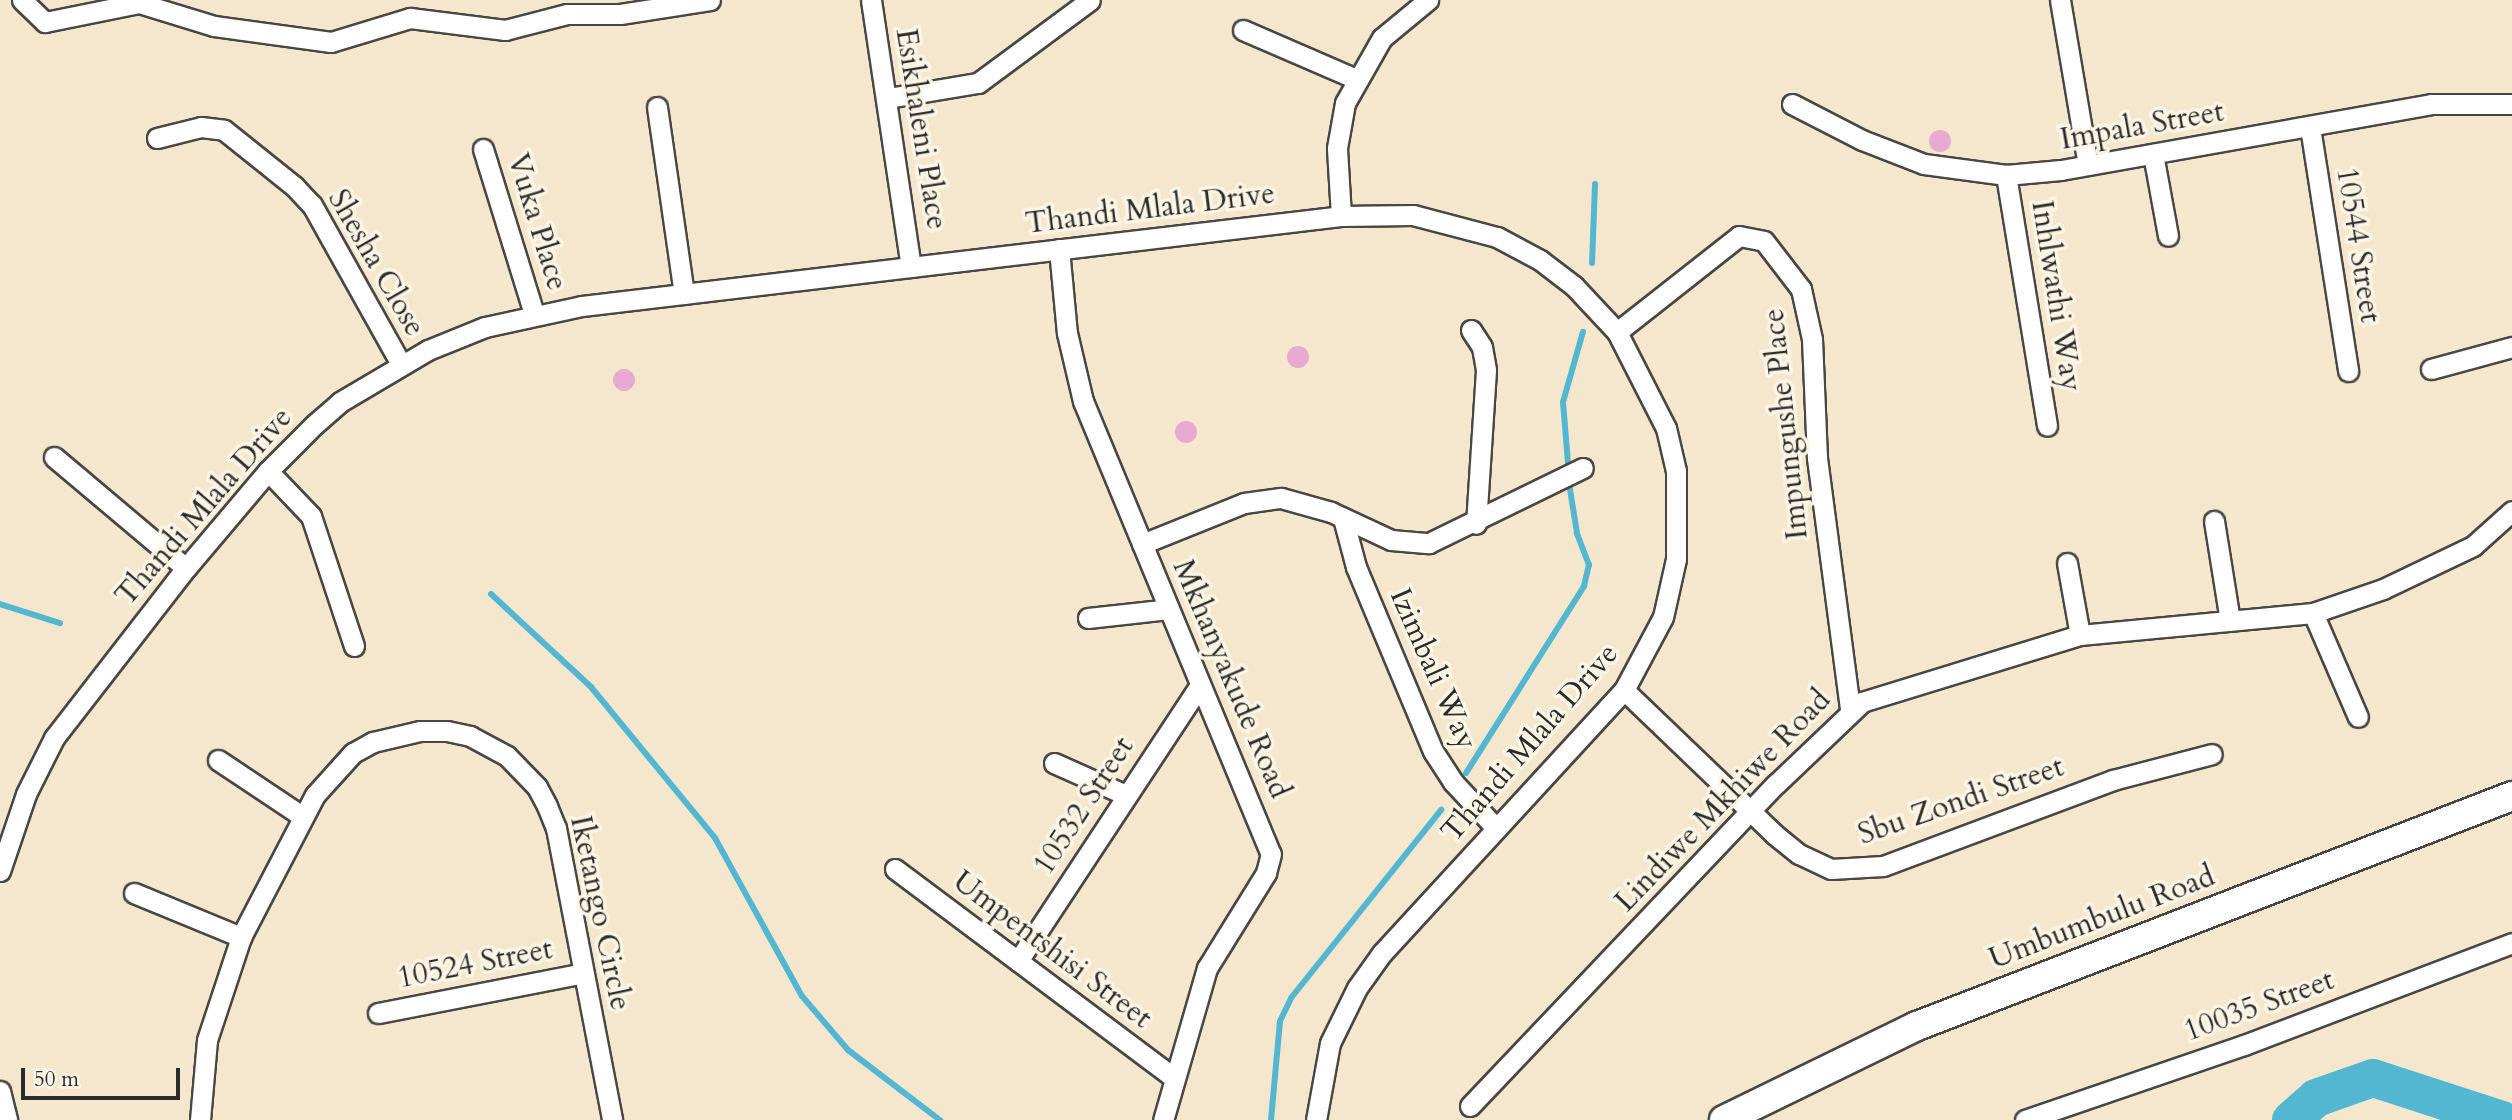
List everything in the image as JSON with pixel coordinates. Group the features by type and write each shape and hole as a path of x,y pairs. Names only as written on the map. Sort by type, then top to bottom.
{"main road":[{"name":"Umbumbulu Road","path":"1724,1120 1917,1026 2512,796"}],"street":[{"path":"22,0 35,18 45,22 139,3 214,26 331,42 410,18 505,30 567,14 620,14 710,0"},
{"name":"Esikhaleni Place","path":"871,0 888,98 911,267"},
{"path":"888,98 978,83 1090,0"},
{"path":"1341,216 1338,136 1356,79 1382,37 1428,0"},
{"path":"2060,0 2088,165"},
{"path":"1243,30 1356,79"},
{"name":"Impala Street","path":"1792,104 1902,157 1947,169 2006,175 2153,155 2431,104 2512,104"},
{"path":"657,107 684,295"},
{"name":"Shesha Close","path":"157,138 201,127 224,130 294,186 312,205 401,363"},
{"name":"10544 Street","path":"2309,127 2348,372"},
{"name":"Vuka Place","path":"483,149 534,313"},
{"path":"2153,155 2168,236"},
{"name":"Inhlwathi Way","path":"2006,175 2047,426"},
{"name":"Thandi Mlala Drive","path":"0,871 26,794 54,738 186,568 268,471 340,402 401,363 461,336 534,313 1341,216 1413,215 1497,237 1574,286 1618,332 1666,428 1676,471 1678,517 1674,569 1663,617 1624,690 1382,953 1357,989 1330,1043 1316,1120"},
{"name":"Impungushe Place","path":"1618,332 1739,236 1765,241 1801,289 1810,322 1817,458 1850,710"},
{"name":"Mkhanyakude Road","path":"1059,249 1068,333 1083,401 1271,854 1266,873 1207,968 1163,1120"},
{"path":"1471,330 1482,347 1486,370 1476,524"},
{"path":"2431,369 2512,347"},
{"path":"54,457 186,568"},
{"path":"1143,544 1265,499 1306,503 1391,540 1429,543 1476,524 1583,468"},
{"path":"268,471 315,525 355,646"},
{"name":"Lindiwe Mkhiwe Road","path":"1470,1106 1850,710 1875,696 2080,635 2313,613 2383,589 2473,546 2512,512"},
{"name":"Izimbali Way","path":"1343,518 1367,596 1433,751 1453,782 1496,828"},
{"path":"2214,521 2230,621"},
{"path":"2067,563 2080,635"},
{"path":"1088,618 1169,609"},
{"path":"2313,613 2358,717"},
{"name":"10532 Street","path":"1018,961 1200,685"},
{"name":"Sbu Zondi Street","path":"1624,690 1751,813 1816,864 1864,870 2101,783 2212,754"},
{"name":"Iketango Circle","path":"200,1120 207,1040 241,937 302,816 335,770 373,742 420,732 447,731 487,744 522,771 547,806 556,828 612,1120"},
{"path":"218,760 302,816"},
{"path":"1054,763 1126,795"},
{"name":"Umpentshisi Street","path":"895,869 1174,1078"},
{"path":"134,892 241,937"},
{"name":"10035 Street","path":"2025,1120 2244,1045 2512,943"},
{"name":"10524 Street","path":"378,1013 583,973"},
{"path":"0,1091 7,1120"}],"building":[{"path":"1940,130 1948,133 1951,141 1948,149 1940,152 1932,149 1929,141 1932,133"},
{"path":"1298,346 1306,349 1309,357 1306,365 1298,368 1290,365 1287,357 1290,349"},
{"path":"624,369 632,372 635,380 632,388 624,391 616,388 613,380 616,372"},
{"path":"1186,421 1194,424 1197,432 1194,440 1186,443 1178,440 1175,432 1178,424"}],"waterway":[{"path":"1592,263 1595,184"},
{"path":"1568,463 1563,402 1583,332"},
{"path":"1466,773 1584,586 1589,565 1577,533 1569,483"},
{"path":"491,594 591,687 715,838 802,996 848,1050 940,1120"},
{"path":"0,604 60,623"},
{"path":"1271,1120 1280,1021 1291,998 1441,810"},
{"path":"2291,1120 2316,1098 2373,1078 2502,1120"}]}
